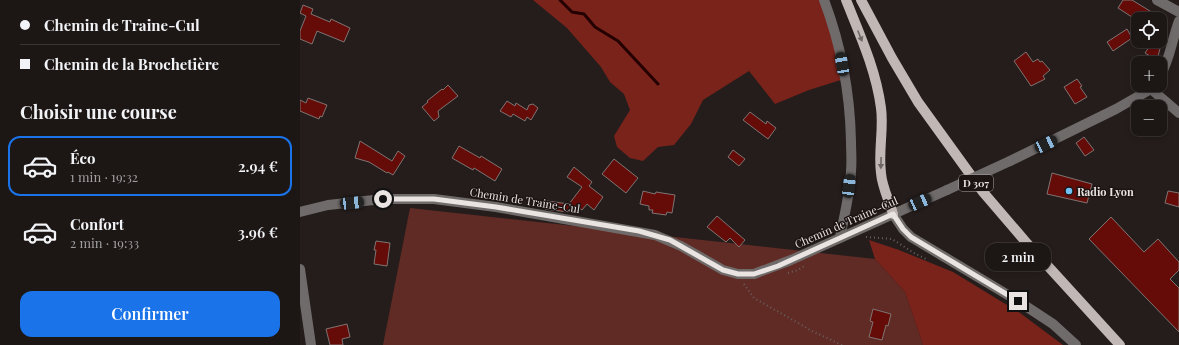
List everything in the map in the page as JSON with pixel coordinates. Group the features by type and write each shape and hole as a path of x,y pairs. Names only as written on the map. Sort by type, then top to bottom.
{"main road":[{"path":"846,0 863,42 876,82 882,110 880,171 883,187 893,214"},
{"name":"D 307","path":"861,0 892,58 918,102 983,192 1025,241 1120,345"}],"street":[{"path":"824,0 840,50 847,92 851,132 851,170 840,238"},
{"path":"1157,0 1179,12"},
{"path":"1178,0 1179,8"},
{"path":"1167,61 1179,21"},
{"name":"Chemin de Traine-Cul","path":"300,212 328,206 383,199 434,199 496,207 655,235 675,243 723,270 738,274 754,274 840,238 1010,161 1116,109 1145,92"},
{"path":"1158,92 1179,113"},
{"path":"893,214 903,229 911,237 1018,301 1053,324 1076,345"},
{"path":"300,269 311,345"}],"path":[{"path":"864,237 892,239 914,253 934,263"},
{"path":"785,274 798,270 810,262"},
{"path":"738,274 754,298 806,328 842,345"}],"shaded area":[{"path":"533,0 824,0 844,79 809,90 775,104 749,71 703,100 691,124 674,145 658,147 643,161 630,158 617,147 614,136 630,110 624,94 610,82 601,67 567,28"},
{"path":"410,208 875,259 905,292 923,345 383,345"},
{"path":"869,240 899,250 953,272 1020,313 1063,345 923,345 905,292 875,259"}],"building":[{"path":"1123,0 1132,0 1152,12 1131,12 1131,16 1118,8"},
{"path":"303,5 313,9 311,14 330,22 331,19 350,28 344,42 317,31 312,44 300,39 300,31 306,16 300,13"},
{"path":"1127,29 1131,36 1131,39 1113,51 1107,42"},
{"path":"1148,48 1160,48 1158,56 1150,56 1145,53"},
{"path":"1026,52 1033,62 1038,59 1040,62 1042,61 1050,70 1043,76 1045,79 1031,86 1014,61"},
{"path":"1077,79 1082,86 1080,87 1087,97 1075,104 1064,87"},
{"path":"448,85 458,96 438,111 439,117 434,121 422,107 428,102 427,101"},
{"path":"308,98 327,105 322,117 320,116 319,119 300,111 300,100 306,103"},
{"path":"507,101 515,106 516,103 527,110 529,105 533,104 538,108 531,120 527,117 525,121 513,114 511,117 500,111"},
{"path":"750,112 766,124 767,121 776,128 768,139 743,120"},
{"path":"1084,137 1094,150 1085,156 1076,143"},
{"path":"360,141 392,161 398,151 405,156 393,175 388,172 387,173 369,162 355,158"},
{"path":"459,146 480,158 481,156 502,169 495,181 474,168 473,170 452,158"},
{"path":"733,150 745,159 739,166 728,157"},
{"path":"614,159 638,178 626,193 602,174"},
{"path":"574,167 592,182 589,186 603,197 594,210 587,204 582,210 579,208 575,213 545,209 547,201 569,204 582,187 567,177"},
{"name":"Radio Lyon","path":"1052,173 1092,184 1087,203 1047,194"},
{"path":"643,191 655,194 656,192 675,195 672,213 667,212 666,215 652,213 653,210 649,210 649,206 640,204"},
{"path":"1168,191 1179,193 1179,207 1165,203"},
{"path":"717,216 745,240 739,247 730,238 726,242 707,227"},
{"path":"1111,217 1144,252 1158,239 1179,262 1179,270 1170,279 1179,288 1179,332 1089,239"},
{"path":"376,241 390,243 387,266 374,264 376,250 374,250"},
{"path":"873,309 891,314 882,340 869,337 873,322 870,321"},
{"path":"347,324 350,337 342,339 343,345 330,345 326,329"}],"waterway":[{"path":"560,0 572,12 584,14 595,27 618,41 658,84"}],"place":[{"name":"Radio Lyon","path":"1069,191"}],"route":[{"path":"383,199 434,199 496,207 639,231 670,240 723,270 738,274 754,274 778,266 893,214 903,229 911,237 1018,301"}]}
